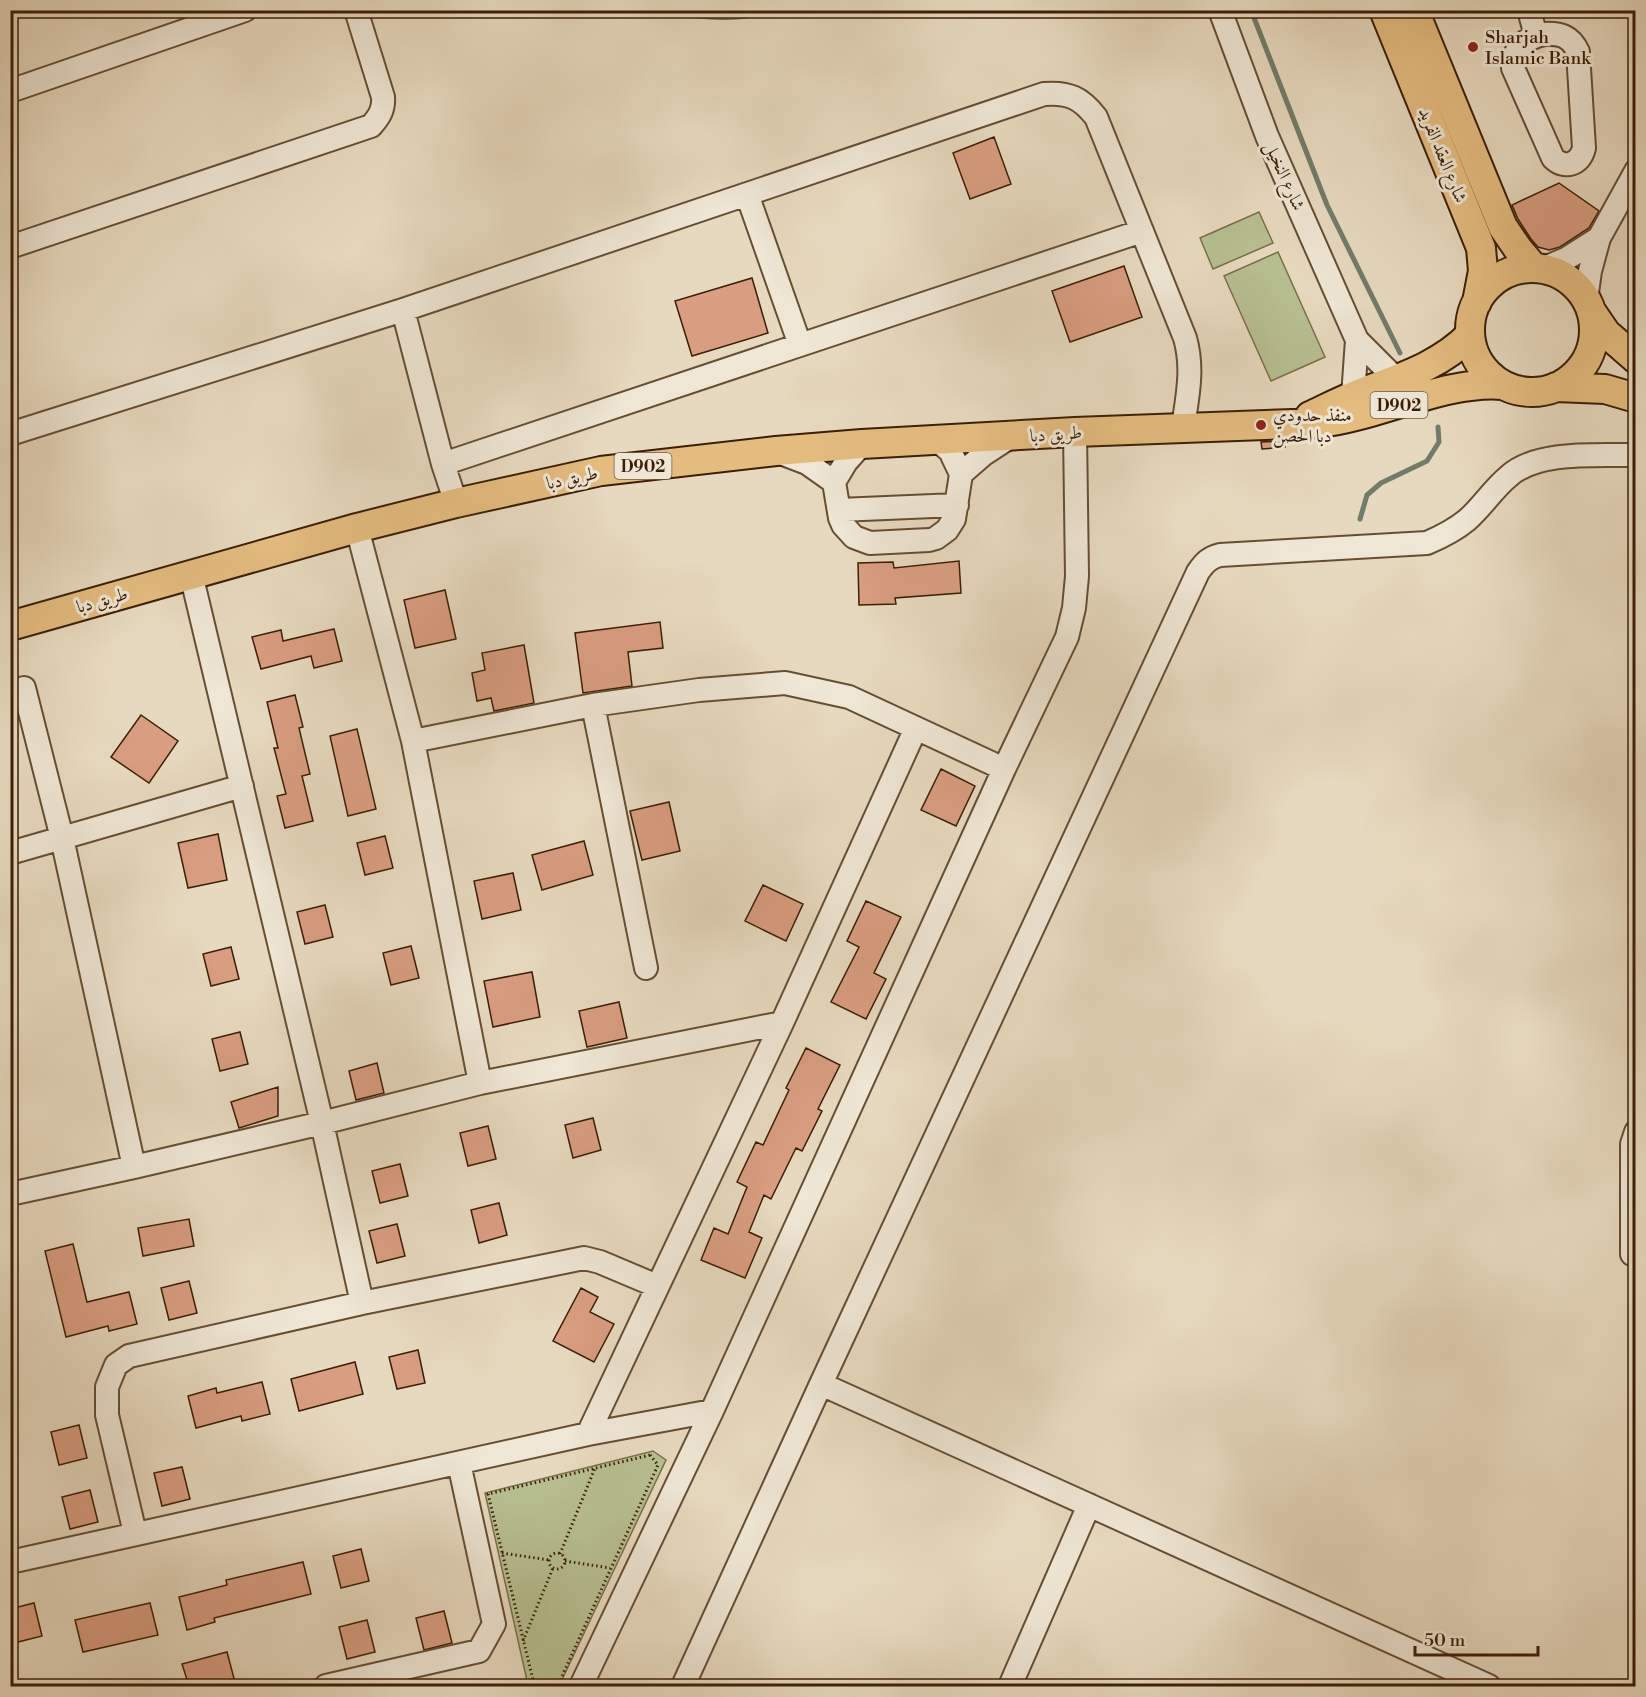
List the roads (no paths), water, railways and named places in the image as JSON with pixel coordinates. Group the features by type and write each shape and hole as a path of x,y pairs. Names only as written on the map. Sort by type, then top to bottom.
{"main road":[{"name":"شارع العقد الفريد","path":"1384,10 1481,248 1483,271 1477,302"},
{"name":"شارع العقد الفريد","path":"1414,10 1503,227 1518,249 1538,268"},
{"path":"1589,305 1594,329 1592,347 1584,364 1572,378 1556,387 1538,392 1520,391 1503,385 1486,373 1475,355 1470,335 1472,314 1487,288 1500,276 1517,270 1538,268 1555,272 1578,288 1589,305 1606,333 1635,359"},
{"name":"طريق دبا","path":"1356,406 1396,379 1443,358 1470,335"},
{"name":"طريق دبا","path":"10,626 357,528 456,503 601,471 776,451 862,444 1295,423 1356,406 1459,387 1503,385"},
{"path":"1556,387 1605,389 1635,398"}],"street":[{"path":"10,91 245,10"},
{"path":"10,247 371,126 379,117 383,106 382,97 356,10"},
{"name":"شارع النخيل","path":"1220,10 1267,136 1357,340 1396,379"},
{"path":"1529,10 1536,36"},
{"path":"1561,34 1572,41 1578,52 1584,148 1579,159 1570,165 1561,164 1552,159 1513,68 1514,55 1517,50 1536,36 1561,34"},
{"path":"10,434 403,310 1044,94 1059,93 1087,105 1096,117 1189,353 1191,371 1183,428"},
{"path":"1589,305 1590,271 1599,238 1635,171"},
{"path":"747,194 800,345"},
{"path":"443,464 1142,231"},
{"path":"1538,268 1566,259 1599,238"},
{"path":"403,310 443,464 456,503"},
{"name":"شارع النخيل","path":"1356,406 1357,340"},
{"path":"580,1686 711,1411 1004,769 1067,637 1074,608 1077,576 1075,432"},
{"path":"961,474 984,454 1010,437"},
{"path":"862,444 846,462 834,482 843,525 854,537 870,543 929,540 936,538 951,525 957,505 961,474 950,451 937,440"},
{"path":"776,451 807,463 834,482"},
{"path":"683,1686 1203,564 1210,558 1220,555 1427,543 1454,530 1468,519 1508,476 1530,463 1563,457 1635,455"},
{"path":"839,510 957,505"},
{"path":"357,528 413,741 480,1083"},
{"path":"191,574 322,1123 362,1303"},
{"path":"413,741 593,705 699,690 784,683 849,697 1004,769"},
{"path":"24,688 62,838 134,1167"},
{"path":"593,705 646,968"},
{"path":"588,1434 782,1023 916,728"},
{"path":"10,853 242,786"},
{"path":"10,1194 322,1123 480,1083 782,1023"},
{"path":"1632,1254 1632,1144 1635,1132"},
{"path":"135,1533 107,1415 107,1387 116,1365 129,1356 362,1303 584,1258 600,1262 657,1286"},
{"path":"821,1384 1489,1686"},
{"path":"10,1562 588,1434 711,1411"},
{"path":"326,1686 479,1651 494,1624 459,1463"},
{"path":"1010,1686 1089,1506"}],"waterway":[{"path":"1251,10 1327,205 1400,353"},
{"path":"1360,519 1367,495 1381,483 1427,461 1439,442 1438,427"}],"place":[{"name":"Sharjah Islamic Bank","path":"1473,47"},
{"name":"منفذ حدودي دبا الحصن","path":"1261,425"}]}
